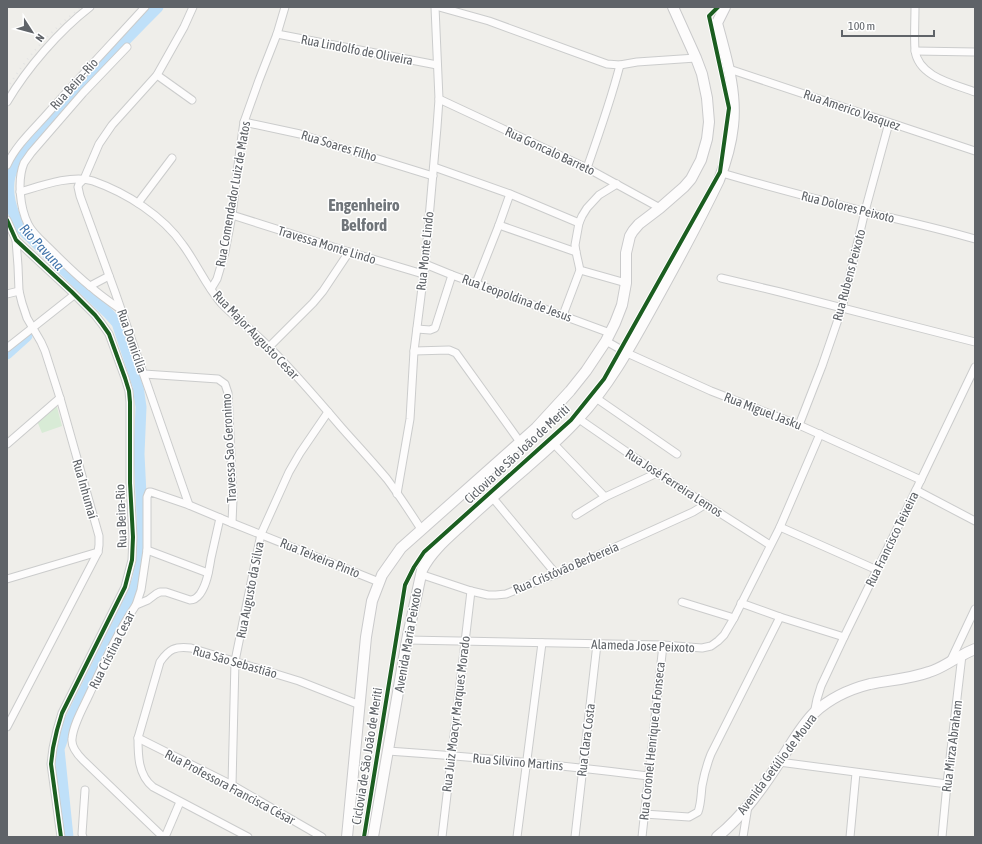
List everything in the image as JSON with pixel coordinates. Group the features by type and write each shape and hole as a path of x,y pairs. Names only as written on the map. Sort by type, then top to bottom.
{"main road":[{"path":"347,837 366,637 372,601 385,570 401,548 536,428 570,391 594,359 608,337 622,305 626,283 626,253 630,236 639,224 684,187 691,179 701,160 707,139 709,122 707,98 702,74 673,7"},
{"name":"Avenida Maria Peixoto","path":"373,837 420,574 433,553 452,534 554,444 579,419 596,398 627,353 706,207 722,173 730,146 734,110 729,69 717,23 725,7"},
{"name":"Avenida Getúlio de Moura","path":"717,837 727,829 748,806 762,788 802,728 814,714 833,699 868,685 937,670 975,649"}],"street":[{"path":"7,102 21,79 40,56 56,38 90,7"},
{"name":"Rua Beira-Rio","path":"7,165 19,146 145,7"},
{"name":"Rua Domicilia","path":"190,505 78,187 84,179 99,144 106,132 157,75 184,27 192,7"},
{"name":"Rua Comendador Luiz de Matos","path":"211,289 218,279 232,215 244,122 277,34 285,7"},
{"name":"Rua Monte Lindo","path":"397,494 410,419 414,351 425,264 434,167 439,99 435,7"},
{"path":"439,7 489,21 612,65 696,58"},
{"path":"915,7 915,51 918,61 922,67 930,74 942,80 975,92"},
{"name":"Rua Lindolfo de Oliveira","path":"277,34 437,65"},
{"path":"121,310 90,286 40,239 28,224 23,211 20,192 21,175 24,164 31,153 83,93 127,47"},
{"path":"915,51 975,52"},
{"path":"587,168 620,65"},
{"name":"Rua Americo Vasquez","path":"729,69 975,151"},
{"path":"157,75 192,100"},
{"name":"Rua Goncalo Barreto","path":"439,99 587,168 660,208"},
{"name":"Rua Soares Filho","path":"244,122 300,134 433,176"},
{"name":"Rua Rubens Peixoto","path":"799,425 822,366 842,308 865,211 889,122"},
{"path":"138,203 172,158"},
{"path":"434,167 510,194 580,223"},
{"name":"Rua Dolores Peixoto","path":"722,173 786,192 947,230 975,239"},
{"name":"Rua Major Augusto Cesar","path":"20,192 62,181 84,179 93,181 111,189 138,203 154,214 176,234 211,289 226,308 270,347 387,479 421,529"},
{"path":"563,315 580,270 575,245 582,216 593,200 617,184"},
{"path":"476,283 500,225 510,194"},
{"name":"Travessa Monte Lindo","path":"232,215 423,274"},
{"name":"Rua Beira-Rio","path":"7,220 16,240 95,315 109,334 129,391 130,402 130,483 133,537 132,560 125,587 62,713 56,730 51,764 61,837"},
{"path":"500,225 576,252"},
{"name":"Rua Inhumaí","path":"7,726 98,552 99,545 99,536 60,398 45,351 24,311 19,291 16,240"},
{"path":"270,347 323,291 349,252"},
{"name":"Rua Leopoldina de Jesus","path":"425,264 563,315 608,337"},
{"path":"580,270 626,283"},
{"path":"417,329 430,330 435,328 452,275"},
{"path":"90,286 109,276"},
{"path":"721,278 975,342"},
{"path":"7,294 19,291"},
{"path":"7,348 74,295"},
{"name":"Rua Miguel Jasku","path":"608,337 627,353 711,392 799,425 921,480"},
{"path":"414,351 449,350 456,353 520,442"},
{"name":"Rua Francisco Teixeira","path":"814,714 816,699 821,686 975,367"},
{"name":"Travessa Sao Geronimo","path":"144,374 218,379 224,384 228,393 233,499 232,523"},
{"path":"7,444 60,398"},
{"path":"596,398 677,454"},
{"name":"Rua Augusto da Silva","path":"232,786 236,661 261,534 289,472 328,412"},
{"name":"Rua José Ferreira Lemos","path":"579,419 657,473 770,546"},
{"name":"Alameda Jose Peixoto","path":"407,640 663,645 702,648 711,646 724,635 734,618 780,527 820,434"},
{"path":"554,444 605,497"},
{"path":"576,514 605,497 657,473"},
{"path":"916,490 975,521"},
{"name":"Rua Teixeira Pinto","path":"147,550 146,497 149,492 151,492 190,505 379,582"},
{"path":"492,498 556,574"},
{"name":"Rua Cristóvão Berbereia","path":"420,574 488,594 506,594 556,574 686,515 706,504"},
{"name":"Rua Cristina Cesar","path":"164,837 76,753 72,746 72,739 74,729 81,712 118,635 136,604 148,600 160,592 166,592 190,600 193,600 200,595 208,573 220,518"},
{"path":"780,527 877,570"},
{"path":"136,604 141,590 147,550 208,573"},
{"path":"7,579 98,552"},
{"name":"Rua Juiz Moacyr Marques Morado","path":"442,837 464,642 472,590"},
{"path":"682,602 734,618"},
{"path":"741,603 844,637"},
{"path":"950,662 975,610"},
{"path":"644,814 689,817 698,812 702,784 711,754 780,617"},
{"path":"517,837 542,643"},
{"name":"Rua Clara Costa","path":"575,837 597,644"},
{"name":"Rua Coronel Henrique da Fonseca","path":"642,837 663,645"},
{"name":"Rua São Sebastião","path":"248,837 153,787 142,775 138,751 138,738 160,662 167,652 176,647 191,648 300,681 360,705"},
{"name":"Rua Mirza Abraham","path":"942,837 962,655"},
{"name":"Rua Professora Francisca César","path":"138,738 232,786 322,837"},
{"name":"Rua Silvino Martins","path":"388,751 527,762 648,776"},
{"path":"779,762 947,784"},
{"path":"850,837 856,773"},
{"path":"83,837 85,790"},
{"path":"164,837 180,802"},
{"path":"743,837 748,806"}],"green space":[{"path":"57,407 62,426 42,433 37,421 52,408"}],"waterway":[{"name":"Rio Pavuna","path":"68,837 59,749 68,724 133,593 138,578 142,555 139,454 141,407 138,386 117,323 22,230 10,201 9,182 12,170 20,156 73,96 158,7"},
{"path":"7,354 27,336"}],"railway":[{"path":"7,89 14,77 40,44 82,7"}],"cycle path":[{"name":"Ciclovia de São João de Meriti","path":"364,837 405,585 414,567 424,552 571,420 604,379 720,172 729,108 709,16 718,7"},
{"path":"7,220 16,240 95,315 109,334 125,378 129,391 130,402 130,483 133,537 132,560 125,587 62,713 57,730 51,764 61,837"}],"district":[{"name":"Engenheiro Belford","path":"364,215"}]}
